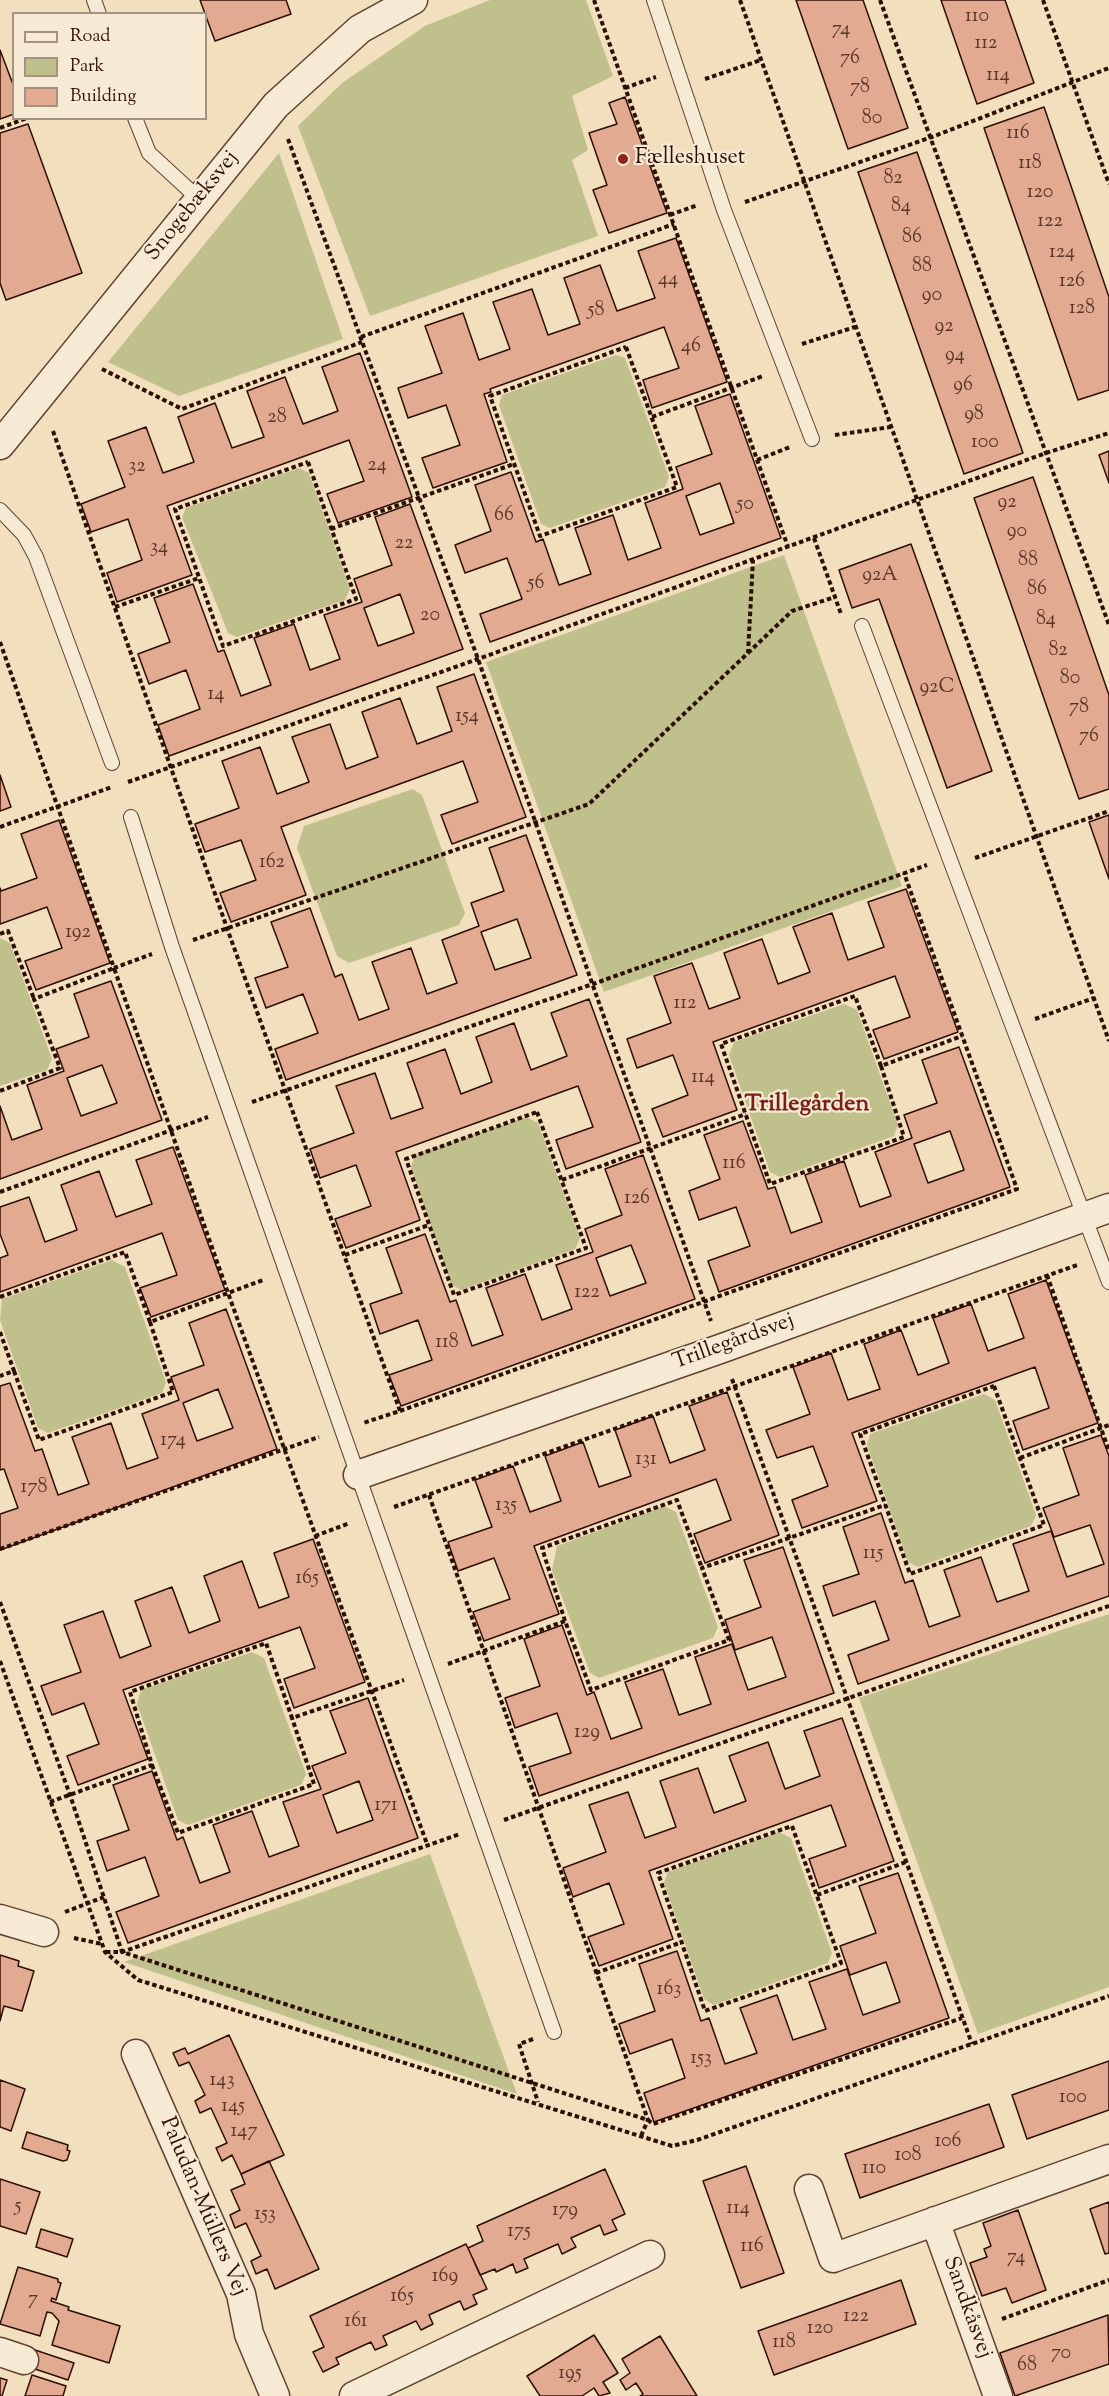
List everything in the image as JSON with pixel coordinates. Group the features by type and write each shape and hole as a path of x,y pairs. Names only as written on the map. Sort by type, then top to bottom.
{"street":[{"name":"Snogebæksvej","path":"0,444 276,105 360,29 413,0"},
{"name":"Trillegårdsvej","path":"358,1474 720,1349 1097,1212"},
{"path":"0,1918 44,1932"},
{"name":"Paludan-Müllers Vej","path":"136,2054 241,2294 249,2334 275,2396"},
{"path":"808,2189 833,2258 1109,2158"},
{"name":"Sandkåsvej","path":"935,2221 998,2396"},
{"path":"354,2396 650,2255"}],"lane":[{"path":"654,0 724,210 812,439"},
{"path":"136,120 148,153 199,199"},
{"path":"0,510 24,534 36,557 112,763"},
{"path":"862,626 950,862 1097,1212 1100,1257 1109,1282"},
{"path":"131,817 172,947 554,2032"}],"path":[{"path":"594,0 788,547"},
{"path":"740,0 1109,1041"},
{"path":"880,0 1109,625"},
{"path":"1043,0 1109,184"},
{"path":"683,87 761,60"},
{"path":"724,210 932,137 1109,68"},
{"path":"625,88 677,70"},
{"path":"276,105 478,660 706,1307"},
{"path":"0,128 22,120"},
{"path":"73,355 182,409 674,224"},
{"path":"779,352 855,327"},
{"path":"626,347 676,487 540,536 514,464 490,396 626,347"},
{"path":"652,417 785,368"},
{"path":"40,395 400,1411"},
{"path":"757,460 812,439 891,427"},
{"path":"0,827 478,660 1046,453 1109,433"},
{"path":"308,462 356,599 223,646 199,578 175,509 308,462"},
{"path":"331,529 514,464"},
{"path":"814,538 844,622 862,626"},
{"path":"748,654 753,560"},
{"path":"115,607 199,578"},
{"path":"34,999 172,947 589,804 792,611 835,597"},
{"path":"0,642 228,1293 427,1844"},
{"path":"0,1192 904,873 950,862 1036,836 1109,811"},
{"path":"342,1429 400,1411 1017,1189 904,873"},
{"path":"0,934 8,931 60,1068 0,1091"},
{"path":"855,996 881,1066 904,1137 770,1184 721,1044 855,996"},
{"path":"1058,1010 1094,998"},
{"path":"881,1066 962,1036"},
{"path":"537,1112 586,1248 454,1295 429,1226 406,1158 537,1112"},
{"path":"562,1180 746,1114"},
{"path":"345,1255 429,1226"},
{"path":"0,1297 124,1252 173,1392 39,1440 0,1332"},
{"path":"315,1536 734,1385 1100,1257"},
{"path":"150,1322 287,1272"},
{"path":"1047,1275 1109,1451"},
{"path":"720,1349 972,2044"},
{"path":"0,1376 14,1371"},
{"path":"994,1386 1044,1526 910,1574 885,1505 860,1434 994,1386"},
{"path":"1020,1458 1109,1425"},
{"path":"0,1549 303,1443"},
{"path":"429,1495 648,2120 641,2136"},
{"path":"565,1621 542,1548 677,1500 702,1569"},
{"path":"790,1538 885,1505"},
{"path":"0,1602 70,1795 122,1952 531,2082 648,2120 653,2124 962,2018"},
{"path":"847,1698 1109,1606"},
{"path":"0,1661 105,1952 138,1980 672,2146 697,2140 1109,1996"},
{"path":"152,1765 178,1833 314,1784 292,1718"},
{"path":"792,1826 841,1963 705,2011 682,1942 658,1873 792,1826"},
{"path":"817,1895 906,1862"},
{"path":"596,1973 682,1942"},
{"path":"538,2103 519,2044 554,2032"},
{"path":"974,2329 1109,2280"}],"green space":[{"path":"490,0 586,0 613,76 572,96 588,150 572,160 598,236 370,316 298,126 342,83 425,26"},
{"path":"279,153 343,339 179,396 108,362"},
{"path":"616,355 625,358 669,477 665,487 550,528 541,524 499,405 502,395"},
{"path":"299,468 309,473 350,589 345,600 237,637 228,633 182,517 186,508"},
{"path":"784,555 902,886 604,992 486,662"},
{"path":"413,789 422,795 465,913 459,925 349,963 337,956 297,848 304,826"},
{"path":"0,938 10,943 52,1059 47,1070 0,1086"},
{"path":"844,1004 857,1010 898,1125 894,1136 780,1177 770,1172 729,1055 734,1042"},
{"path":"526,1117 538,1123 580,1238 575,1249 461,1290 451,1284 411,1168 415,1154"},
{"path":"112,1260 125,1267 166,1382 162,1393 48,1433 38,1428 0,1320 2,1299"},
{"path":"984,1394 995,1400 1036,1515 1031,1526 918,1567 908,1562 867,1445 870,1434"},
{"path":"664,1506 676,1512 718,1627 713,1638 599,1678 590,1673 552,1570 557,1546"},
{"path":"1109,1614 1109,1987 978,2034 859,1698"},
{"path":"252,1652 264,1658 306,1774 301,1785 188,1825 178,1820 137,1704 141,1690"},
{"path":"779,1832 791,1838 832,1953 828,1963 714,2005 704,1999 664,1883 668,1872"},
{"path":"430,1854 517,2094 124,1962"}],"building":[{"path":"200,0 286,0 291,14 215,41 207,19 207,12 204,12"},
{"path":"796,0 863,0 908,128 848,149"},
{"path":"941,0 1005,0 1034,83 977,104"},
{"path":"0,50 12,82 12,115 0,119"},
{"name":"Fælleshuset","path":"625,97 667,213 609,233 593,190 607,185 589,133 617,124 609,103"},
{"path":"1044,107 1109,297 1109,390 1078,400 984,128"},
{"path":"28,124 82,273 6,300 0,283 0,133"},
{"path":"917,152 1023,453 964,474 858,172"},
{"path":"676,238 727,382 652,408 643,380 679,368 664,327 490,389 491,392 484,394 507,462 433,488 422,458 460,445 446,405 408,418 398,388 442,373 425,326 463,313 479,360 510,349 493,302 532,289 548,335 580,324 564,278 600,265 617,311 655,298 638,251"},
{"path":"360,353 412,497 338,523 327,494 364,481 349,440 167,506 192,575 117,602 107,573 142,560 128,519 91,532 81,504 125,487 108,441 146,427 163,473 194,462 178,417 215,403 232,448 264,437 247,391 285,377 303,424 338,411 322,367"},
{"path":"730,394 781,538 490,642 480,614 522,599 507,558 465,573 455,545 491,531 475,485 511,472 536,542 543,539 559,585 591,574 575,528 613,515 628,560 661,548 645,503 683,489 676,467 712,454 695,406","holes":["720,483 734,523 700,535 686,496"]},
{"path":"1109,451 1109,483 1099,455"},
{"path":"1033,477 1109,695 1109,789 1079,799 974,498"},
{"path":"410,504 463,649 169,756 158,725 200,709 186,670 149,684 138,654 170,642 154,598 193,584 218,652 224,650 241,696 271,685 254,638 294,624 310,670 340,659 324,615 362,602 354,579 392,565 375,517","holes":["400,594 414,633 378,646 364,608"]},
{"path":"911,544 992,771 947,788 879,599 852,608 839,570"},
{"path":"474,674 526,817 452,844 441,815 478,802 463,761 281,827 306,895 231,922 220,893 256,880 241,840 205,852 195,824 239,808 222,761 260,747 277,794 309,782 292,737 330,724 346,769 378,757 362,712 400,698 417,744 452,731 437,687"},
{"path":"0,775 11,807 0,811"},
{"path":"1109,815 1109,879 1089,822"},
{"path":"59,820 110,963 36,990 25,961 62,948 47,907 0,924 0,888 1,891 37,878 21,834"},
{"path":"526,835 577,975 286,1080 275,1049 318,1033 303,994 266,1008 255,978 288,967 271,922 310,908 335,977 342,974 359,1020 389,1009 372,962 411,948 427,994 457,983 442,940 479,926 471,903 504,891 489,848","holes":["517,919 531,958 495,970 481,932"]},
{"path":"906,889 958,1032 884,1059 873,1030 910,1017 895,976 713,1042 737,1110 663,1137 652,1109 688,1095 673,1055 637,1068 627,1039 671,1023 654,976 692,963 709,1009 740,998 724,953 762,939 778,984 810,972 793,927 832,913 848,960 884,947 868,902"},
{"path":"111,981 162,1120 0,1179 0,1106 12,1140 42,1129 27,1085 64,1071 56,1049 89,1037 74,994","holes":["102,1065 117,1103 81,1116 67,1078"]},
{"path":"589,999 641,1142 566,1169 556,1140 593,1127 578,1086 396,1152 420,1220 346,1248 335,1219 371,1206 356,1165 320,1178 310,1149 354,1133 336,1086 375,1073 391,1119 423,1108 407,1063 445,1049 461,1094 492,1082 476,1037 514,1023 531,1070 567,1056 551,1013"},
{"path":"959,1047 1010,1187 719,1292 708,1261 750,1246 736,1207 699,1220 689,1191 720,1179 704,1135 743,1121 768,1189 775,1187 791,1233 822,1222 805,1175 844,1161 860,1207 891,1196 875,1152 912,1138 904,1115 937,1103 922,1060","holes":["950,1131 964,1170 928,1183 914,1144"]},
{"path":"173,1147 225,1290 151,1317 140,1288 177,1275 162,1233 0,1292 0,1258 8,1255 0,1234 0,1207 29,1197 45,1242 77,1230 61,1185 99,1171 116,1217 152,1204 136,1160"},
{"path":"643,1155 695,1299 401,1406 389,1375 432,1360 418,1320 380,1334 370,1304 402,1293 386,1248 425,1234 450,1302 456,1300 472,1346 503,1335 486,1288 525,1274 542,1320 572,1309 556,1265 593,1252 585,1229 622,1215 605,1169","holes":["631,1245 646,1283 610,1296 596,1258"]},
{"path":"1046,1280 1098,1423 1023,1450 1013,1421 1049,1408 1035,1367 852,1433 877,1501 802,1528 792,1500 828,1486 813,1446 777,1458 766,1430 810,1414 793,1367 831,1353 848,1400 880,1389 864,1344 901,1330 918,1375 949,1363 933,1318 971,1304 988,1351 1024,1338 1008,1294"},
{"path":"226,1309 277,1449 0,1550 0,1514 18,1508 4,1469 0,1470 0,1386 10,1383 35,1451 42,1449 58,1495 89,1484 72,1437 111,1423 127,1469 158,1458 142,1414 179,1400 171,1377 204,1365 189,1323","holes":["218,1389 233,1428 197,1441 183,1403"]},
{"path":"727,1392 779,1535 705,1563 694,1534 731,1520 716,1479 534,1546 559,1614 484,1641 473,1612 510,1599 494,1558 458,1571 448,1542 492,1527 475,1480 513,1466 530,1512 561,1501 545,1456 583,1442 599,1487 631,1476 615,1430 653,1416 670,1463 705,1450 689,1406"},
{"path":"1101,1435 1109,1456 1109,1596 858,1684 848,1655 889,1640 875,1601 833,1616 823,1586 859,1574 843,1527 881,1513 905,1583 913,1580 929,1627 960,1616 944,1570 981,1557 997,1602 1029,1591 1013,1544 1051,1531 1067,1577 1104,1564 1090,1525 1054,1537 1043,1508 1079,1495 1063,1448"},
{"path":"313,1539 365,1682 294,1708 284,1679 315,1668 300,1627 123,1690 148,1759 78,1785 67,1756 99,1744 84,1703 52,1715 41,1686 81,1672 64,1625 103,1611 120,1658 151,1646 135,1601 172,1587 189,1633 220,1621 204,1576 242,1561 259,1608 289,1597 274,1553"},
{"path":"783,1547 834,1693 539,1796 529,1767 571,1753 557,1713 515,1728 505,1698 540,1686 524,1639 562,1625 587,1695 594,1692 611,1739 642,1728 625,1682 663,1669 679,1715 711,1704 695,1657 732,1644 748,1690 786,1677 772,1637 735,1650 725,1620 761,1607 744,1560"},
{"path":"368,1698 418,1838 128,1943 116,1912 159,1896 145,1857 107,1871 97,1841 129,1830 113,1785 152,1771 177,1840 183,1837 200,1883 230,1872 213,1825 252,1811 269,1857 299,1846 283,1802 321,1789 312,1766 346,1753 330,1711","holes":["359,1781 373,1820 337,1833 323,1795"]},
{"path":"842,1718 894,1861 819,1888 809,1859 846,1846 831,1805 649,1871 673,1939 599,1966 588,1937 624,1924 609,1883 573,1897 563,1868 606,1852 589,1805 628,1792 645,1838 676,1827 660,1781 698,1768 714,1813 746,1801 729,1756 768,1742 785,1789 820,1776 804,1731"},
{"path":"898,1873 949,2018 654,2122 644,2093 685,2078 672,2039 630,2054 619,2024 655,2011 639,1964 677,1951 701,2021 709,2018 725,2064 757,2053 740,2008 777,1995 793,2040 826,2029 809,1982 847,1969 863,2015 900,2002 886,1962 850,1975 840,1946 876,1933 859,1886"},
{"path":"0,1955 19,1961 18,1966 34,1971 22,2011 4,2006 0,2021"},
{"path":"229,2035 284,2155 241,2174 232,2155 222,2161 216,2148 227,2143 211,2108 200,2113 195,2101 205,2095 189,2062 179,2066 173,2053 185,2048 188,2054"},
{"path":"1109,2061 1109,2110 1027,2139 1012,2095"},
{"path":"0,2080 25,2089 11,2131 0,2127"},
{"path":"989,2104 1004,2147 860,2198 845,2154"},
{"path":"27,2132 68,2145 67,2150 70,2151 67,2160 63,2161 22,2148"},
{"path":"269,2161 319,2269 275,2289 267,2269 256,2274 251,2261 261,2256 246,2223 235,2228 230,2215 240,2210 231,2190 245,2184 241,2174"},
{"path":"746,2166 784,2273 741,2288 703,2181"},
{"path":"605,2169 625,2214 612,2220 617,2230 604,2235 600,2225 571,2238 576,2247 562,2254 558,2244 524,2259 528,2268 516,2273 513,2264 496,2272 495,2269 480,2275 468,2248 483,2241 477,2226"},
{"path":"0,2179 40,2192 26,2234 0,2226"},
{"path":"1109,2202 1109,2253 1105,2254 1090,2209"},
{"path":"1018,2210 1046,2290 1012,2303 1006,2288 982,2296 970,2263 987,2257 984,2249 991,2246 983,2223"},
{"path":"41,2229 73,2239 67,2257 36,2247"},
{"path":"466,2244 487,2289 473,2295 477,2304 464,2310 460,2301 429,2315 433,2324 421,2330 416,2321 383,2336 387,2345 375,2350 371,2342 336,2358 339,2364 323,2372 313,2352 324,2347 310,2316"},
{"path":"18,2267 58,2279 61,2283 56,2300 52,2298 51,2301 69,2307 68,2310 120,2326 109,2363 52,2345 59,2321 52,2313 47,2312 40,2336 0,2324"},
{"path":"901,2280 916,2324 774,2375 758,2331"},
{"path":"1108,2315 1109,2364 1015,2396 1000,2353"},
{"path":"594,2335 618,2373 603,2382 610,2393 599,2396 594,2388 582,2396 540,2396 527,2376"},
{"path":"660,2336 697,2396 640,2396 643,2394 636,2383 626,2390 620,2380 630,2373 622,2359"},
{"path":"35,2350 74,2363 68,2380 29,2367"},
{"path":"32,2375 66,2386 63,2396 25,2396"},
{"path":"0,2378 7,2380 2,2396 0,2396"}],"place":[{"name":"Fælleshuset","path":"623,159"}],"district":[{"name":"Trillegården","path":"807,1106"}]}
